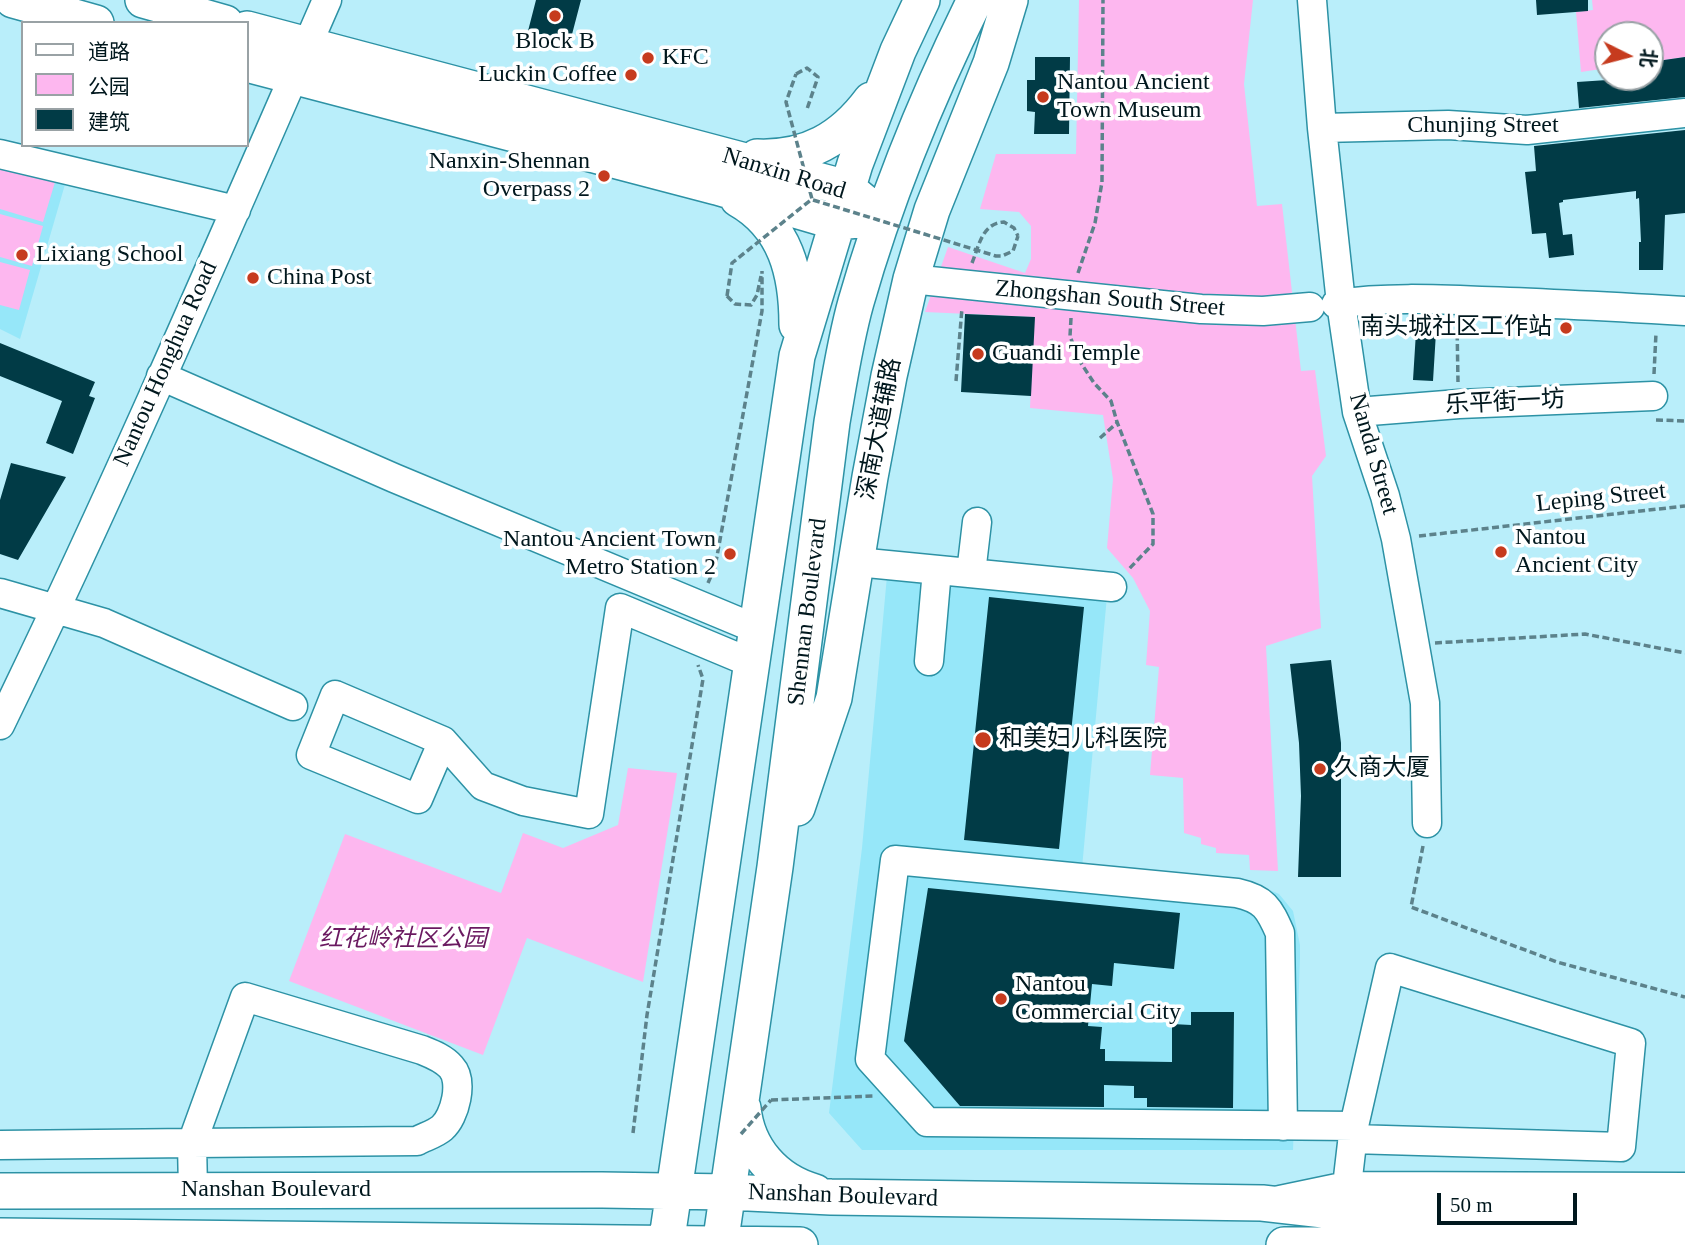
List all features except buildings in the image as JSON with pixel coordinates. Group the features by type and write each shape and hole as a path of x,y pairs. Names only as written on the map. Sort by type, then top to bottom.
{"main road":[{"path":"13,0 89,21"},
{"path":"143,0 219,21"},
{"name":"Shennan Boulevard","path":"667,1244 797,356 824,210 847,188 898,51 922,0"},
{"name":"Shennan Boulevard","path":"720,1244 775,867 832,422 856,304 883,218 915,131 975,0"},
{"path":"991,63 1010,0"},
{"name":"Nanxin Road","path":"248,30 300,61 721,171 824,210 883,218"},
{"path":"797,356 795,287 791,266 781,240 763,216 748,205 721,171 766,157 803,151 839,135 873,97 898,51"},
{"name":"Nanxin Road","path":"248,64 300,61"},
{"name":"深南大道辅路","path":"775,867 835,698 889,376 911,279 932,210 991,63"},
{"name":"Nanxin Road","path":"721,171 847,188 883,218"},
{"path":"742,1094 744,1121 752,1144 766,1163 800,1188 831,1197"},
{"name":"Nanshan Boulevard","path":"0,1191 673,1191 831,1197 1262,1203 1508,1234 1685,1243"},
{"name":"Nanshan Boulevard","path":"1284,1245 1508,1234 1685,1214"},
{"name":"Nanshan Boulevard","path":"0,1236 800,1245"}],"street":[{"name":"Nantou Honghua Road","path":"0,725 56,609 236,210 327,0"},
{"name":"深南大道辅路","path":"991,63 1018,0"},
{"name":"Nanda Street","path":"1312,0 1322,128 1329,304 1357,412 1385,496 1416,644 1425,703 1427,823"},
{"name":"Chunjing Street","path":"1322,128 1448,125 1527,130 1685,113"},
{"path":"0,153 236,210"},
{"name":"Zhongshan South Street","path":"911,279 967,275 1201,309 1264,311 1398,299 1685,311"},
{"path":"161,376 394,478 756,647"},
{"name":"乐平街一坊","path":"1357,412 1459,404 1653,396"},
{"path":"971,573 976,522"},
{"path":"857,562 1112,587"},
{"path":"929,661 937,569"},
{"path":"0,593 104,623 293,706"},
{"path":"443,740 418,799 311,755 335,695 443,740 483,786 523,801 589,814 621,608 756,647"},
{"path":"1283,1126 1280,933 1272,914 1259,900 1237,893 895,860 870,1059 927,1122 1283,1126 1353,1133 1621,1147 1631,1043 1390,968 1353,1133 1347,1185"},
{"path":"0,1145 192,1143 417,1141 442,1128 453,1110 457,1086 453,1068 422,1050 245,997 192,1143 192,1190"},
{"path":"1262,1203 1347,1185 1685,1187"}],"path":[{"path":"807,110 818,76 807,68 796,74 786,102 824,210"},
{"path":"824,210 825,203 878,219 957,244 970,248 983,252 996,256 1008,255 1016,247 1017,236 1014,228 1004,222 990,225 985,232 980,243 975,254 967,275 956,381"},
{"path":"706,588 715,566 762,311 763,265 757,295 751,305 735,304 727,296 732,263 824,210"},
{"path":"1457,300 1459,404"},
{"path":"1657,310 1653,420 1685,421"},
{"path":"1100,438 1117,422"},
{"name":"Leping Street","path":"1396,539 1685,506"},
{"path":"1416,644 1585,634 1685,653"},
{"path":"633,1133 647,1015 703,679 696,659"},
{"path":"1427,823 1411,907 1557,962 1685,997"},
{"path":"741,1134 771,1100 839,1097"}],"shaded area":[{"name":"Lixiang School","path":"0,165 66,181 20,339 0,329"},
{"path":"887,576 1107,596 1082,868 1258,885 1279,894 1293,911 1300,958 1293,1150 862,1150 829,1113 862,848"}],"green space":[{"path":"1079,0 1253,0 1244,84 1257,206 1282,204 1301,371 1315,370 1326,456 1312,476 1321,628 1266,646 1278,871 1250,870 1249,855 1216,853 1216,848 1201,844 1201,838 1184,833 1183,778 1150,775 1159,667 1146,665 1150,611 1133,578 1107,548 1113,479 1103,415 1030,408 1034,317 925,312 948,247 1025,273 1031,259 1031,226 1019,212 980,209 996,154 1076,154"},
{"path":"1592,0 1685,0 1685,57 1664,60 1664,21 1594,21 1594,70 1581,72 1576,12 1593,10"},
{"path":"0,166 55,182 43,222 0,209"},
{"path":"0,214 43,226 32,266 0,257"},
{"path":"0,262 30,270 19,310 0,305"},
{"name":"红花岭社区公园","path":"628,768 677,773 643,982 527,938 483,1055 289,981 345,834 501,893 523,833 563,848 618,825"}],"place":[{"name":"Block B","path":"555,16"},
{"name":"KFC","path":"648,58"},
{"name":"Luckin Coffee","path":"631,75"},
{"name":"Nantou Ancient Town Museum","path":"1043,97"},
{"name":"Nanxin-Shennan Overpass 2","path":"604,176"},
{"name":"Lixiang School","path":"22,255"},
{"name":"China Post","path":"253,278"},
{"name":"南头城社区工作站","path":"1566,328"},
{"name":"Guandi Temple","path":"978,354"},
{"name":"Nantou Ancient City","path":"1501,552"},
{"name":"Nantou Ancient Town Metro Station 2","path":"730,554"},
{"name":"和美妇儿科医院","path":"983,740"},
{"name":"久商大厦","path":"1320,769"},
{"name":"Nantou Commercial City","path":"1001,999"}]}
